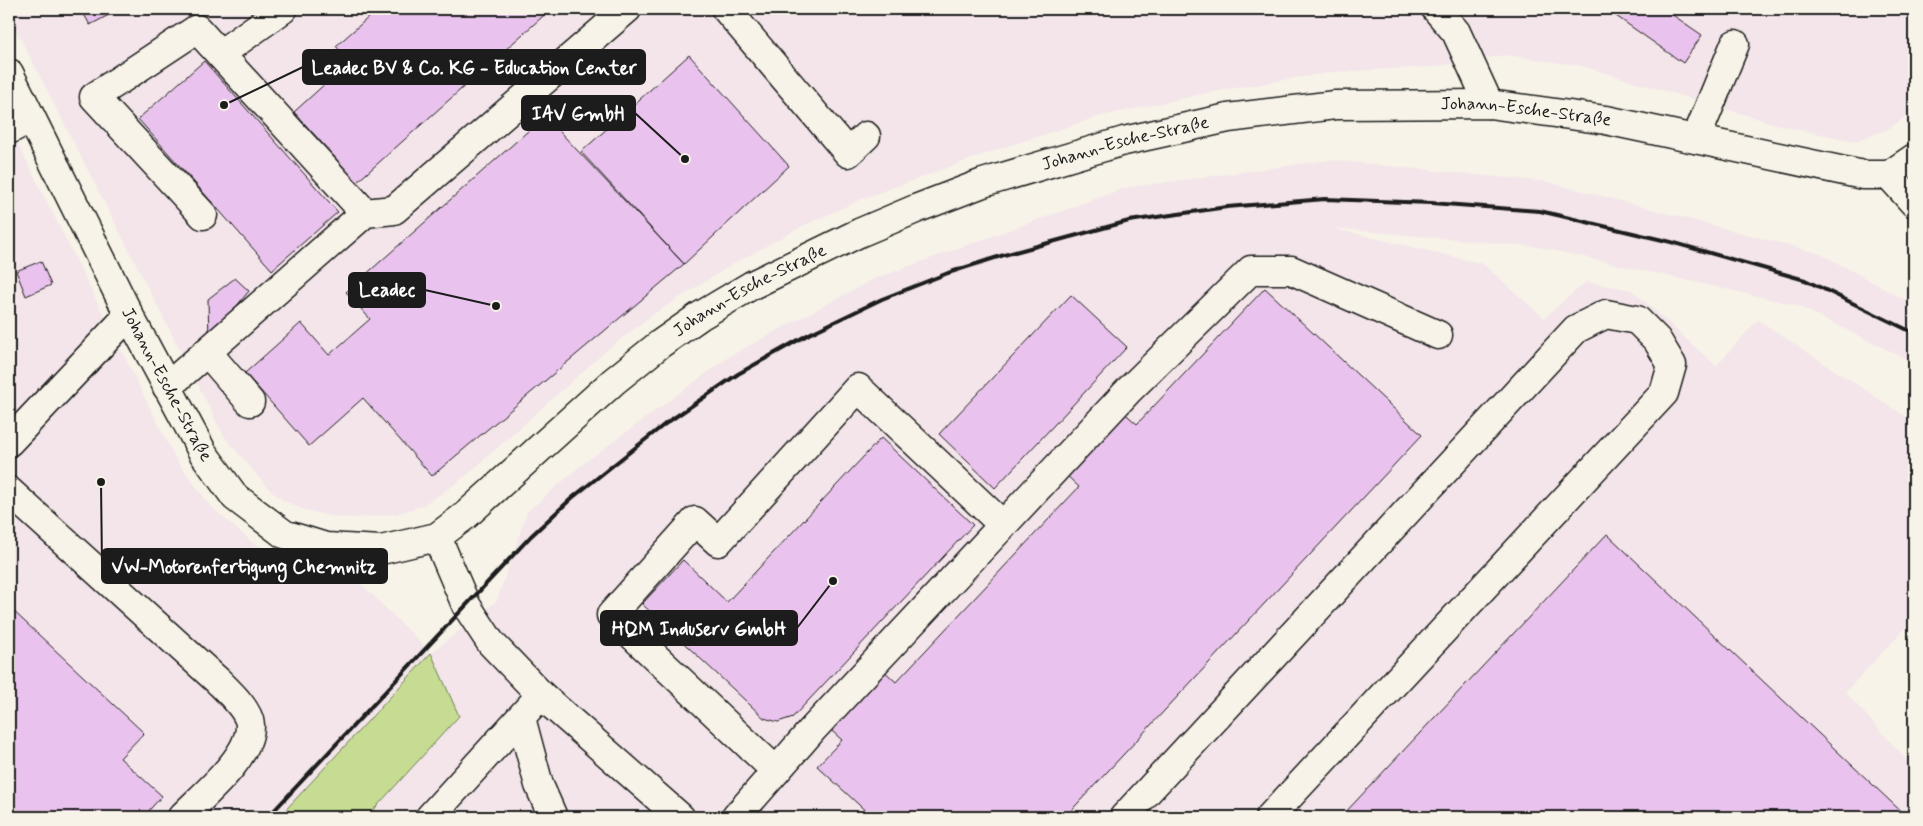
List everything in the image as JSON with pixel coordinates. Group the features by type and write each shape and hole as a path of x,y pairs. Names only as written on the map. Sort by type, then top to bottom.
{"street":[{"path":"220,54 252,18 283,9"},
{"path":"167,387 365,213 394,210 627,9"},
{"path":"726,9 848,153 866,136"},
{"path":"1436,9 1456,32 1490,104"},
{"path":"203,215 94,97 198,29 365,213"},
{"path":"1696,139 1736,44"},
{"name":"Johann-Esche-Straße","path":"9,73 20,124 129,315 203,453 235,497 284,534 326,547 381,550 437,537 466,515 614,381 660,344 700,316 752,285 859,233 918,208 983,183 1124,141 1228,118 1335,105 1490,104 1606,120 1863,175 1889,175"},
{"path":"1914,158 1889,175 1914,203"},
{"path":"736,817 812,730 1130,390 1251,270 1291,270 1438,335"},
{"path":"1124,817 1576,329 1606,314 1637,320 1657,340 1672,365 1664,393 1270,817"},
{"path":"9,442 129,315"},
{"path":"207,352 250,402"},
{"path":"776,771 611,615 695,521 718,542 858,388 1003,525"},
{"path":"9,491 218,681 240,704 250,724 244,749 182,817"},
{"path":"437,537 466,605 491,643 541,695 680,817"},
{"path":"430,817 541,695"},
{"path":"521,718 539,785 553,817"}],"shaded area":[{"path":"9,9 1914,9 1914,110 1888,129 1855,141 1786,127 1582,66 1506,55 1432,67 1333,72 1211,92 1097,117 999,149 864,198 803,226 731,265 652,315 608,349 468,474 444,492 421,506 395,514 353,518 328,516 302,509 284,501 267,487 224,436 9,16"},
{"path":"9,126 175,458 210,506 253,543 281,556 314,567 349,572 431,653 497,601 527,512 583,464 730,356 874,279 1125,188 1330,160 1548,182 1821,254 1914,305 1914,363 1796,305 1539,247 1332,228 1483,264 1544,318 1586,282 1632,290 1716,366 1758,320 1914,422 1914,619 1845,692 1914,768 1914,817 367,817 459,716 431,654 279,817 9,817"}],"green space":[{"path":"431,653 459,716 367,817 279,817"}],"building":[{"path":"81,9 120,9 90,25"},
{"path":"378,9 551,9 357,182 294,112 349,62 336,46"},
{"path":"1606,9 1664,9 1702,35 1683,63"},
{"path":"689,55 789,166 684,264 581,152"},
{"path":"204,61 338,212 272,270 138,119"},
{"path":"545,116 684,264 432,476 363,398 309,446 245,373 301,323 329,355 370,319 346,292"},
{"path":"41,261 51,285 26,296 16,271"},
{"path":"235,278 249,291 209,340 208,299"},
{"path":"1265,288 1422,435 1065,817 872,817 817,766 842,740 824,724 878,665 896,682 1079,487 1062,471 1120,409 1137,424"},
{"path":"1071,295 1127,347 995,488 939,434"},
{"path":"881,438 973,525 793,717 778,722 764,718 642,604 683,560 727,602"},
{"path":"1607,534 1907,817 1341,817"},
{"path":"9,607 144,733 120,758 162,796 143,817 9,817"}],"railway":[{"path":"268,817 531,536 572,498 665,424 738,374 809,334 882,299 948,273 1004,255 1129,221 1227,207 1325,199 1431,203 1540,211 1671,242 1805,280 1914,333"}],"place":[{"name":"Leadec BV & Co. KG - Education Center","path":"224,105"},
{"name":"IAV GmbH","path":"685,159"},
{"name":"Leadec","path":"496,306"},
{"name":"VW-Motorenfertigung Chemnitz","path":"101,482"},
{"name":"HQM Induserv GmbH","path":"833,581"}]}
